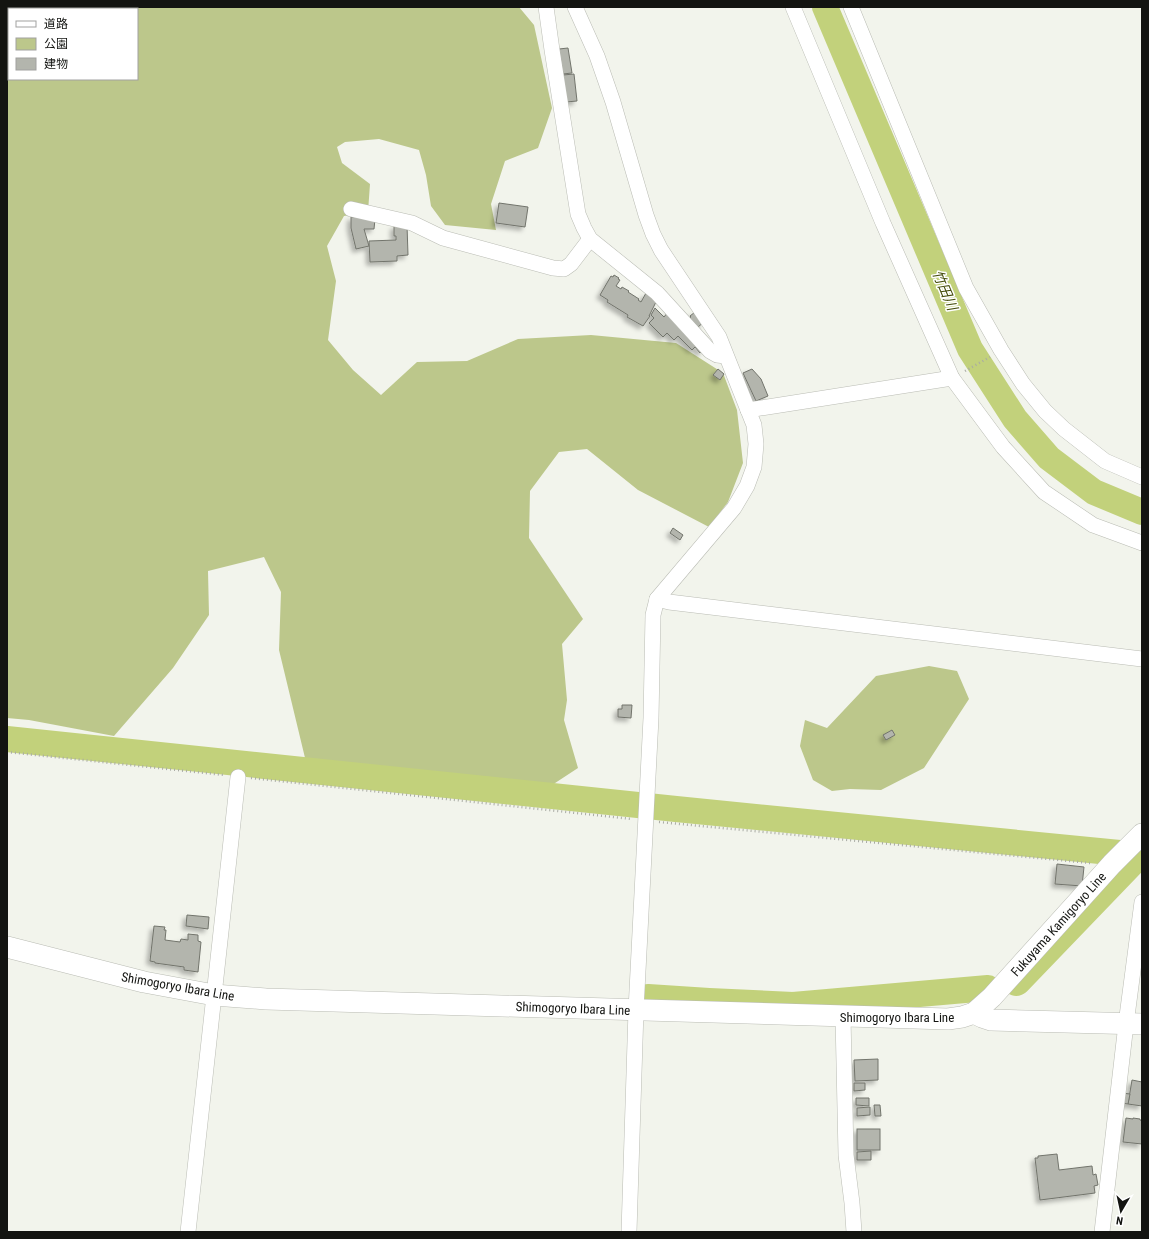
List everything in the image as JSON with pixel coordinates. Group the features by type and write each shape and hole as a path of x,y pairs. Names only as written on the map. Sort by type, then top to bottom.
{"main road":[{"name":"Fukuyama Kamigoryo Line","path":"974,1013 992,997 1111,865 1142,834"},
{"name":"Shimogoryo Ibara Line","path":"7,947 144,982 214,995 274,1000 948,1019 974,1013"},
{"path":"974,1013 991,1020 1134,1024"}],"street":[{"path":"546,7 578,214 584,228 590,239 657,292 710,351 717,355 726,356"},
{"path":"574,7 597,56 613,102 653,234 661,250 719,337 754,425 756,444 754,468 747,486 734,508 657,599 652,615 650,718 636,1010 629,1232"},
{"path":"794,7 883,223 958,375 1003,447 1044,492 1093,525 1142,542"},
{"path":"851,7 966,288 1001,350 1023,384 1045,411 1064,429 1105,460 1142,477"},
{"path":"351,209 412,223 443,238 553,268 564,269 571,264 590,239"},
{"path":"748,410 958,375"},
{"path":"657,599 669,602 1142,659"},
{"path":"188,1232 238,777"},
{"path":"1102,1232 1134,1024 1142,902"},
{"path":"843,1017 846,1155 854,1232"}],"path":[{"path":"958,375 991,356"},
{"path":"7,752 646,819 1111,865"}],"green space":[{"path":"7,7 519,7 534,25 552,108 538,148 505,161 491,204 496,230 445,225 431,206 426,175 419,150 379,139 345,142 337,147 342,163 370,184 368,212 344,216 327,246 336,281 328,340 353,370 381,395 417,362 467,361 518,339 591,335 676,343 723,373 737,410 743,463 728,502 709,527 638,490 587,449 559,452 530,491 529,538 583,619 562,644 567,700 564,720 578,768 549,787 306,762 279,650 281,592 264,557 208,571 209,615 173,668 114,736 29,720 7,718"},
{"path":"929,666 957,671 969,699 924,768 881,790 850,789 832,791 813,780 800,746 805,720 827,728 876,676"}],"building":[{"path":"568,48 572,73 563,74 559,49"},
{"path":"574,74 577,101 566,102 563,75"},
{"path":"499,203 528,207 525,227 496,223"},
{"path":"351,217 375,219 374,229 364,229 369,246 356,249 351,228"},
{"path":"407,225 408,255 397,256 397,261 370,262 369,241 396,240 396,236 394,236 394,226"},
{"path":"614,275 620,280 616,286 621,289 622,287 629,291 628,292 641,302 646,293 657,300 650,316 643,326 627,317 628,315 607,302 608,300 600,295 611,276 613,277"},
{"path":"655,308 664,317 668,312 704,349 700,353 695,347 692,350 678,336 674,340 667,333 663,337 649,323 654,318 651,315"},
{"path":"695,312 704,322 698,327 690,318 690,316"},
{"path":"718,369 724,374 720,380 713,375"},
{"path":"752,369 761,379 768,396 756,401 743,373"},
{"path":"673,528 683,535 680,540 670,533"},
{"path":"622,705 632,705 631,718 618,717 618,709 622,709"},
{"path":"892,730 895,735 886,740 883,735"},
{"path":"1057,864 1084,867 1082,886 1055,884"},
{"path":"187,915 209,917 208,929 186,926"},
{"path":"154,926 165,927 165,940 180,942 181,939 188,940 188,934 198,935 198,941 201,942 198,972 184,970 184,967 150,961"},
{"path":"878,1059 878,1080 855,1081 854,1060"},
{"path":"1132,1080 1142,1082 1142,1106 1128,1104"},
{"path":"854,1083 865,1083 865,1090 854,1091"},
{"path":"1122,1093 1130,1094 1128,1104 1121,1103"},
{"path":"856,1098 869,1098 869,1106 856,1105"},
{"path":"874,1105 880,1105 881,1116 875,1116"},
{"path":"870,1107 870,1115 857,1116 857,1108"},
{"path":"1126,1118 1140,1119 1142,1121 1142,1144 1123,1142"},
{"path":"857,1129 880,1129 880,1150 857,1150"},
{"path":"871,1151 871,1160 857,1160 857,1152"},
{"path":"1057,1154 1059,1170 1092,1166 1093,1175 1096,1174 1098,1185 1094,1186 1095,1193 1040,1200 1035,1158 1038,1158 1038,1156"}],"waterway":[{"name":"竹田川","path":"825,7 970,349 1015,419 1049,458 1094,492 1142,512"},
{"path":"7,739 676,809 1140,855"},
{"path":"1016,983 1142,853"},
{"path":"648,997 793,1005 988,988"}]}
